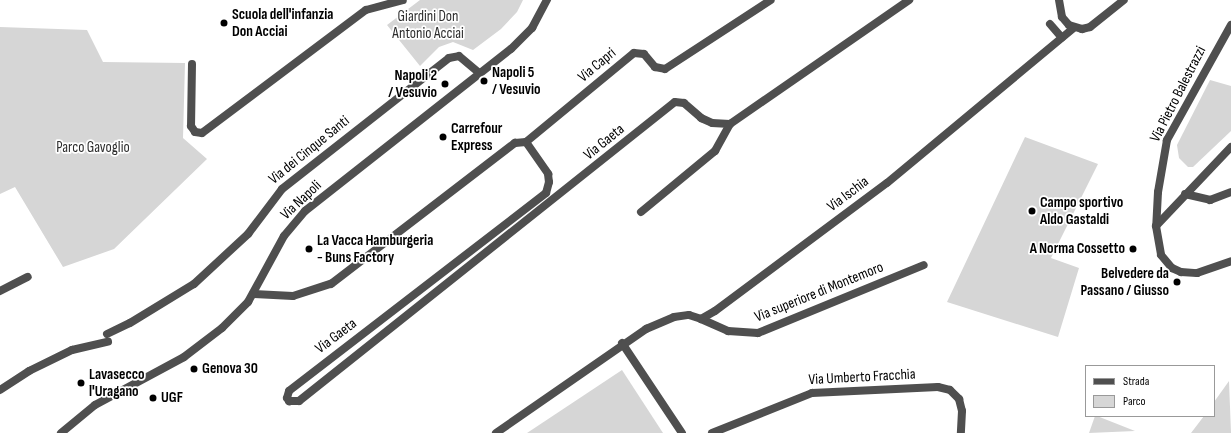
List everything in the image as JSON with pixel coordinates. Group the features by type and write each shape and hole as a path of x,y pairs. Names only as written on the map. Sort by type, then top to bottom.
{"street":[{"path":"192,64 191,126 195,132 202,133 366,10 404,0"},
{"name":"Via Napoli","path":"61,433 95,405 184,357 207,341 240,311 253,294 284,236 306,211 479,72 511,49 532,28 547,0"},
{"name":"Via Capri","path":"526,142 634,53 644,54 655,67 665,69 771,0"},
{"path":"641,212 715,151 730,124 908,0"},
{"path":"1059,0 1062,17 1074,28"},
{"name":"Via Ischia","path":"701,320 887,183 1074,28 1090,27 1124,0"},
{"path":"1050,24 1062,38"},
{"name":"Via Pietro Balestrazzi","path":"1231,25 1167,140 1158,192 1156,226 1158,247 1172,268 1197,273 1231,262"},
{"name":"Via dei Cinque Santi","path":"0,390 29,371 72,350 108,338 194,284 248,234 282,189 449,58 459,56 479,72"},
{"name":"Via Gaeta","path":"526,142 548,174 546,193 289,391 287,398 289,401 299,401 675,102 684,103 701,118 712,123 730,124"},
{"path":"253,294 293,296 331,284 515,143 526,142"},
{"path":"1156,226 1231,147"},
{"path":"1185,194 1210,200 1231,192"},
{"name":"Via superiore di Montemoro","path":"701,320 728,331 758,333 924,266"},
{"path":"0,291 28,277"},
{"path":"496,433 622,343 662,320 683,315 701,320"},
{"path":"622,343 682,433"},
{"name":"Via Umberto Fracchia","path":"712,433 791,399 812,393 938,387 950,390 958,399 962,411 961,433"}],"green space":[{"name":"Giardini Don Antonio Acciai","path":"420,0 523,0 517,12 501,29 473,50 453,42 439,47 420,66 387,25"},
{"name":"Parco Gavoglio","path":"0,27 87,30 103,62 185,63 183,138 207,159 114,249 63,267 15,187 0,194"},
{"path":"1210,80 1231,86 1231,131 1193,167 1188,167 1179,158 1177,145"},
{"name":"Campo sportivo Aldo Gastaldi","path":"1025,137 1098,164 1051,258 1079,268 1058,337 947,302"},
{"path":"622,370 663,433 527,433"},
{"path":"1229,381 1231,433 1191,433 1203,417 1215,417 1215,401"},
{"path":"1095,417 1100,417 1135,431 1089,433"}],"place":[{"name":"Scuola dell'infanzia Don Acciai","path":"224,23"},
{"name":"Napoli 5 / Vesuvio","path":"484,81"},
{"name":"Napoli 2 / Vesuvio","path":"445,84"},
{"name":"Carrefour Express","path":"443,137"},
{"name":"Campo sportivo Aldo Gastaldi","path":"1032,211"},
{"name":"La Vacca Hamburgeria - Buns Factory","path":"309,249"},
{"name":"A Norma Cossetto","path":"1133,249"},
{"name":"Belvedere da Passano / Giusso","path":"1177,282"},
{"name":"Genova 30","path":"194,369"},
{"name":"Lavasecco l'Uragano","path":"81,383"},
{"name":"UGF","path":"153,398"}]}
